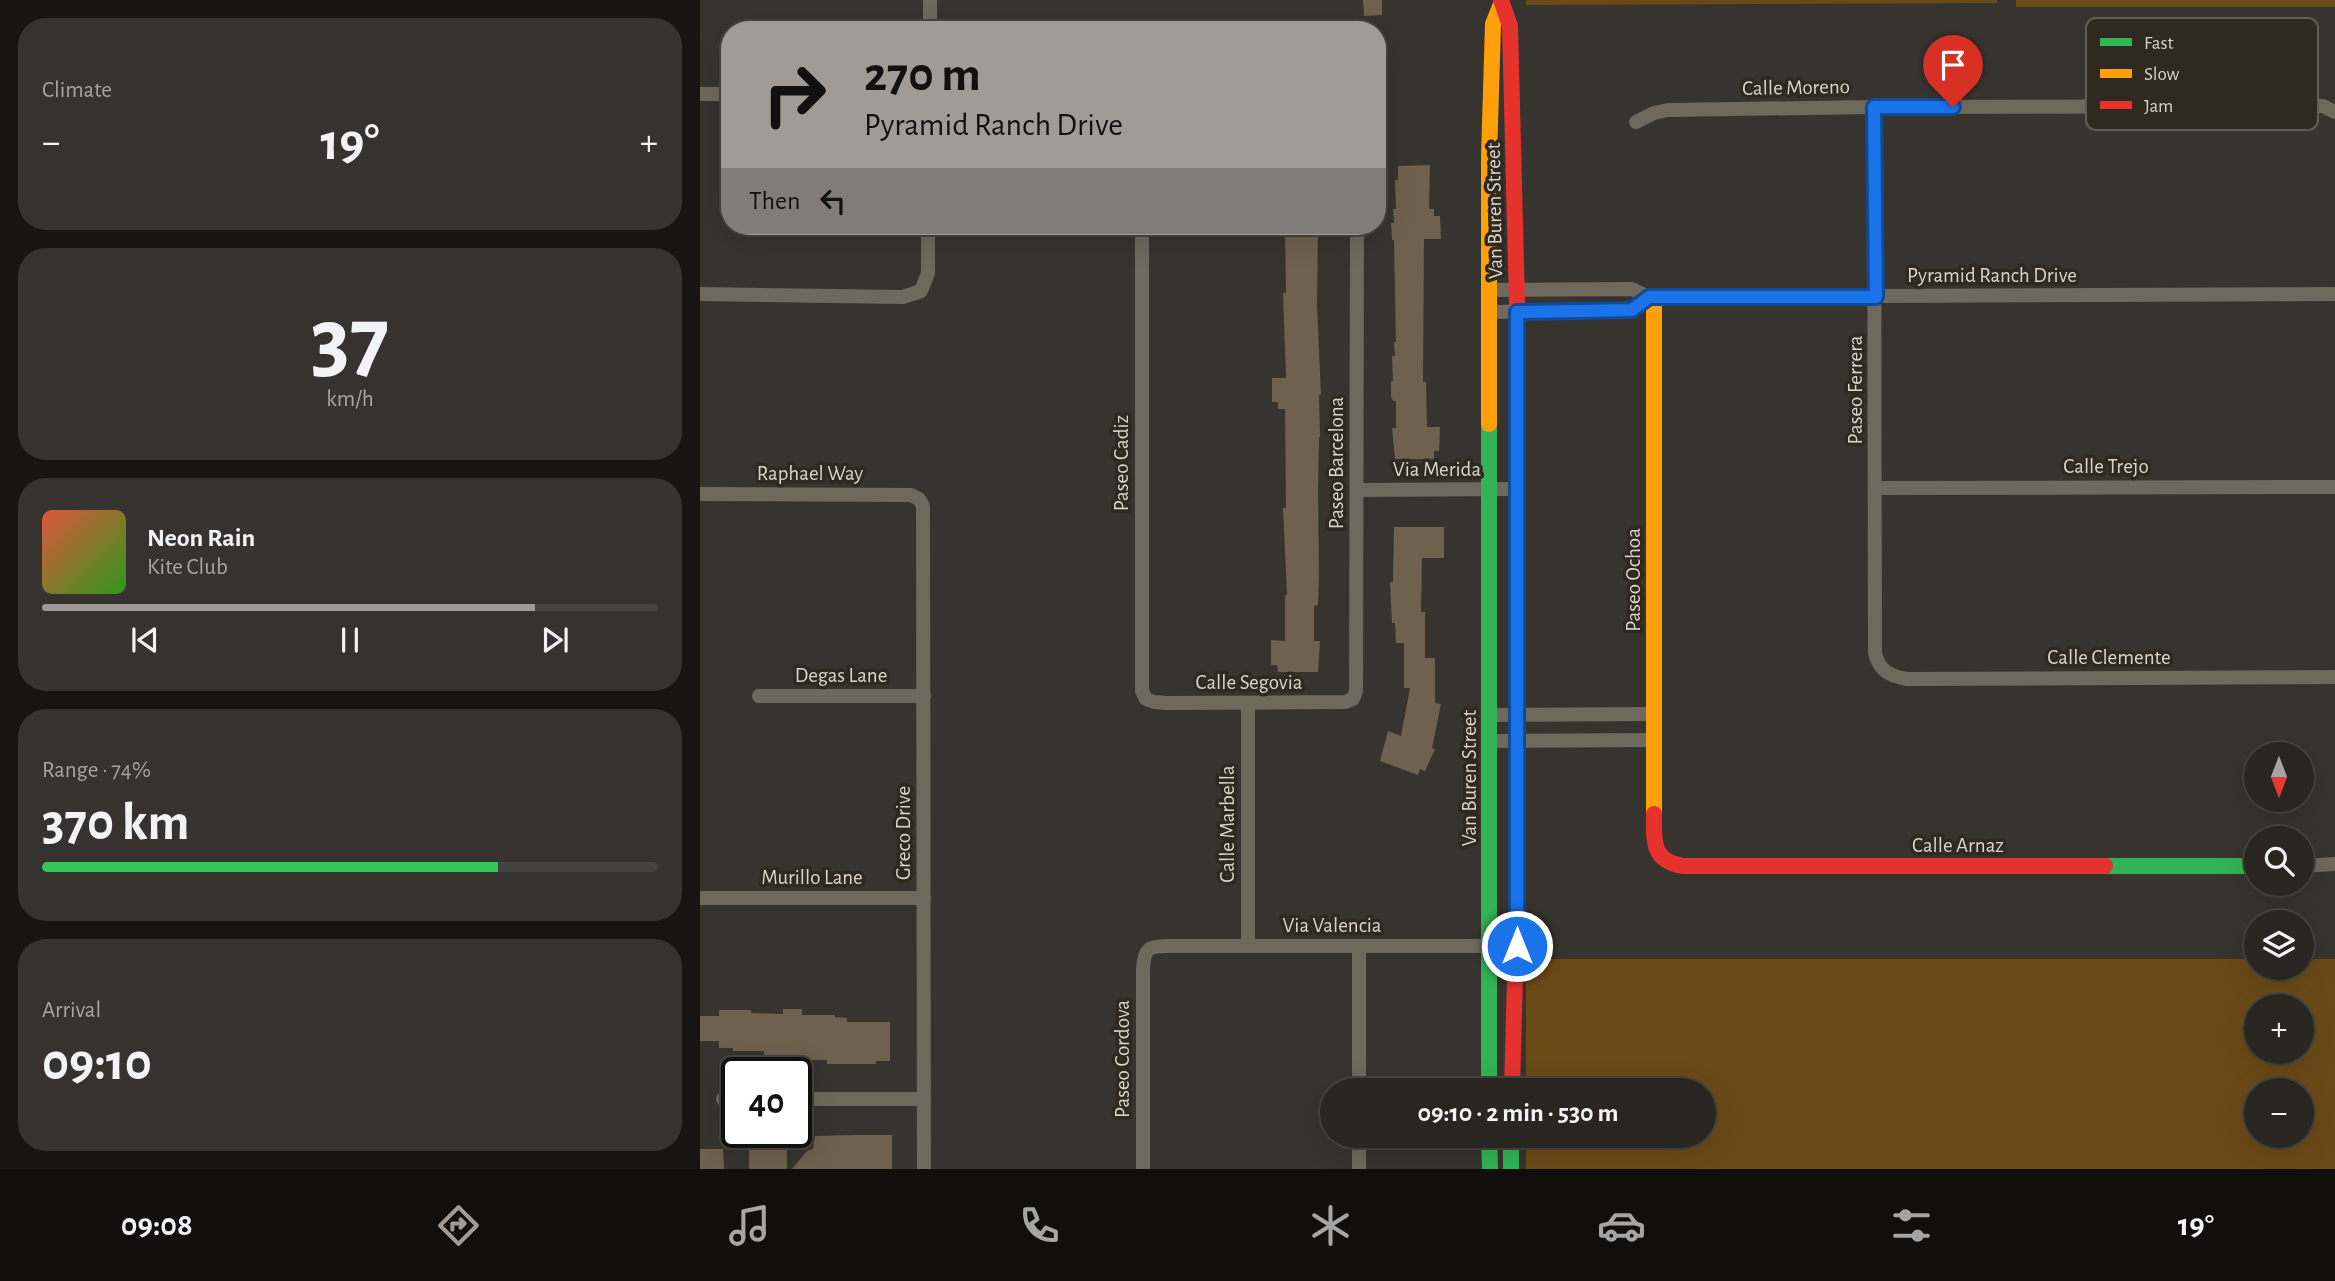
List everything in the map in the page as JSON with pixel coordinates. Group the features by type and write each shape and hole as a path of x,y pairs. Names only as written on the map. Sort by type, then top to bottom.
{"street":[{"path":"930,0 930,21"},
{"name":"Van Buren Street","path":"1489,1078 1489,157 1493,23 1501,2"},
{"name":"Van Buren Street","path":"1501,2 1510,26 1517,290 1517,946 1512,1078"},
{"path":"700,94 721,94"},
{"name":"Calle Moreno","path":"2318,106 2335,112"},
{"name":"Paseo Ferrera","path":"1874,107 1875,653 1877,664 1884,671"},
{"name":"Calle Moreno","path":"1636,122 1654,113 1668,110 2086,107"},
{"path":"700,294 903,298 921,291 928,273 928,235"},
{"name":"Paseo Cadiz","path":"1142,235 1142,691 1146,699"},
{"name":"Paseo Barcelona","path":"1353,699 1357,679 1357,235"},
{"name":"Pyramid Ranch Drive","path":"1489,290 1632,289 1651,297 2335,294"},
{"name":"Pyramid Ranch Drive","path":"1489,312 1632,310 1651,297"},
{"name":"Paseo Ochoa","path":"1651,297 1654,842 1662,860"},
{"name":"Calle Trejo","path":"1876,488 2335,487"},
{"name":"Via Merida","path":"1357,490 1517,489"},
{"name":"Raphael Way","path":"700,494 900,494 919,499"},
{"name":"Greco Drive","path":"919,499 924,518 924,1169"},
{"name":"Calle Clemente","path":"1884,671 1893,677 1907,679 2335,677"},
{"name":"Degas Lane","path":"759,696 924,696"},
{"name":"Calle Segovia","path":"1146,699 1166,703 1333,703 1353,699"},
{"name":"Calle Marbella","path":"1248,703 1248,946"},
{"path":"1490,715 1654,714"},
{"path":"1490,741 1654,740"},
{"name":"Calle Arnaz","path":"1662,860 1673,865 1690,866 2244,866"},
{"path":"2314,865 2335,864"},
{"name":"Murillo Lane","path":"700,898 924,898"},
{"name":"Via Valencia","path":"1147,950 1155,946 1517,946"},
{"path":"1359,946 1359,1078"},
{"name":"Paseo Cordova","path":"1143,1169 1143,958 1147,950"},
{"path":"812,1099 924,1099"},
{"path":"1359,1148 1359,1169"},
{"path":"1489,1148 1490,1169"},
{"path":"1511,1148 1511,1169"}],"shaded area":[{"path":"1526,0 1997,0 1997,3 1526,5"},
{"path":"2016,0 2335,0 2335,7 2016,7"},
{"path":"1526,959 2244,959 2244,980 2314,980 2314,959 2335,959 2335,1169 1526,1169 1526,1148 1716,1148 1716,1078 1526,1078"}],"building":[{"path":"1363,0 1382,0 1382,15 1364,16"},
{"path":"1430,165 1429,209 1434,209 1434,216 1440,216 1441,239 1424,239 1423,382 1426,382 1427,427 1440,427 1439,451 1434,451 1434,459 1395,459 1392,428 1396,428 1396,401 1391,397 1391,381 1392,356 1395,356 1396,342 1394,240 1391,223 1394,223 1393,209 1396,209 1395,180 1398,180 1398,166"},
{"path":"1285,235 1318,235 1317,306 1321,395 1319,577 1318,605 1314,606 1314,641 1320,641 1318,672 1278,672 1277,665 1271,665 1271,640 1285,641 1287,595 1283,508 1286,508 1285,409 1278,409 1278,402 1272,402 1272,378 1286,378 1283,293 1286,293"},
{"path":"1394,527 1444,527 1444,558 1422,558 1421,612 1425,612 1425,658 1435,658 1435,703 1441,704 1432,748 1435,749 1425,771 1420,769 1418,775 1380,761 1388,731 1401,736 1410,688 1404,688 1404,643 1396,643 1395,623 1392,623 1390,582 1393,582"},
{"path":"783,1009 802,1009 802,1015 835,1015 847,1018 847,1022 890,1022 890,1061 876,1061 876,1064 827,1064 827,1060 812,1060 812,1057 764,1056 764,1051 733,1051 733,1048 719,1048 719,1041 700,1041 700,1016 719,1016 719,1010 783,1014"},
{"path":"892,1135 892,1169 792,1169 807,1151 813,1149 815,1136"},
{"path":"749,1148 787,1148 787,1169 749,1169"},
{"path":"700,1149 723,1149 724,1169 700,1169"}],"traffic: fast":[{"path":"1517,303 1517,901"},
{"path":"1489,424 1489,1078"},
{"path":"2105,866 2244,866"},
{"path":"1489,1148 1490,1169"},
{"path":"1511,1148 1511,1169"}],"traffic: slow":[{"path":"1489,424 1489,157 1493,24 1501,4"},
{"path":"1649,297 1654,297 1654,814"}],"traffic: jam":[{"path":"1501,0 1510,26 1517,303"},
{"path":"1654,814 1656,848 1665,859 1683,866 2105,866"},
{"path":"1512,1078 1517,901"}],"route":[{"path":"1517,946 1517,312 1632,310 1649,297 1876,297 1874,107 1953,107"}]}
